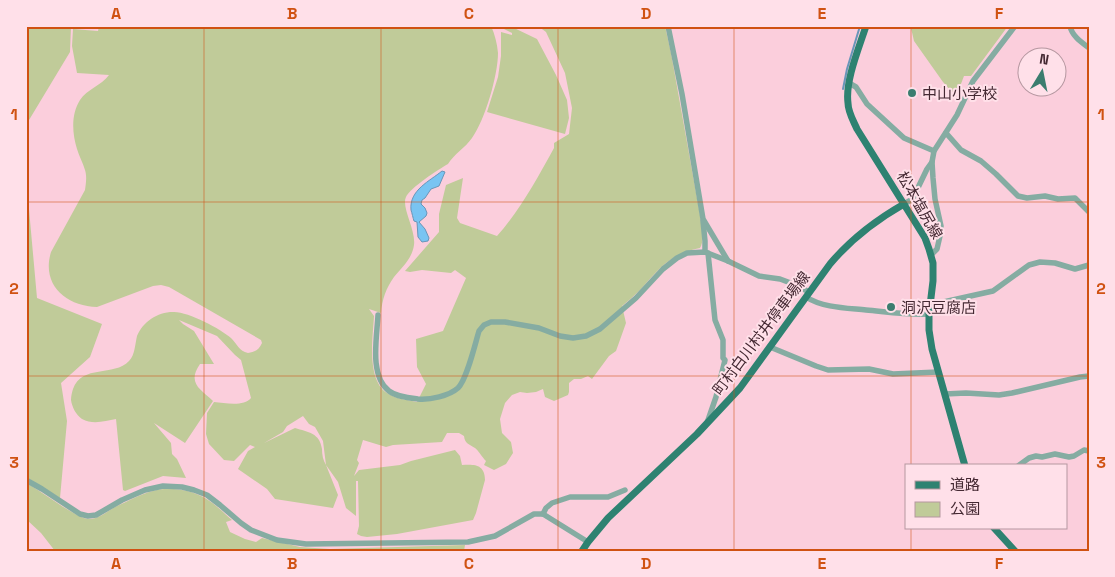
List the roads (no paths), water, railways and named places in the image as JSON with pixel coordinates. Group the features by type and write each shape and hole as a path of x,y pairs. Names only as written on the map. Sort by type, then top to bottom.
{"main road":[{"name":"松本塩尻線","path":"866,26 849,83 848,103 850,113 857,129 925,238 931,255 933,267 929,314 931,340 938,372 964,464"},
{"name":"町村白川村井停車場線","path":"582,551 608,518 707,423 740,388 830,264 843,249 863,231 904,204"},
{"path":"996,530 1015,551"}],"street":[{"path":"668,26 682,94 716,320 722,340 723,358 725,360 716,397 707,423"},
{"path":"931,255 937,249 941,226 935,199 932,162 934,151 957,115 973,80 1015,26"},
{"path":"1070,26 1074,35 1089,48"},
{"path":"849,83 856,87 867,104 904,138 934,151"},
{"path":"946,133 961,150 981,161 1018,196 1027,198 1045,196 1075,198 1089,212"},
{"path":"904,204 914,196 927,168 932,162"},
{"path":"702,219 728,260"},
{"path":"378,315 376,364 380,381 389,391 397,395 421,400 445,395 458,388 465,375 480,331 484,325 491,322 505,322 538,328 560,336 573,338 586,336 600,329 629,304 662,269 687,253 706,252 728,260 759,276 780,279 796,285 819,303 906,315 929,314"},
{"path":"930,305 993,291 1029,265 1040,262 1076,268 1089,265"},
{"path":"770,347 828,370 869,369 894,374 938,372"},
{"path":"945,394 1012,393 1089,376"},
{"path":"1021,464 1036,456 1042,457 1055,454 1069,457 1084,450 1089,452"},
{"path":"26,480 80,514 88,516 96,515 122,500 145,490 163,486 182,487 207,495 251,530 277,540 306,544 468,542 495,536 534,514 543,514 588,542"},
{"path":"543,514 552,503 570,497 608,497 625,490"}],"water":[{"path":"442,171 445,172 439,186 431,189 422,200 421,204 427,213 419,222 429,238 428,241 422,242 418,237 417,222 414,221 411,203 421,187"}],"waterway":[{"path":"843,89 860,26"}],"place":[{"name":"中山小学校","path":"912,93"},
{"name":"洞沢豆腐店","path":"891,307"}]}
